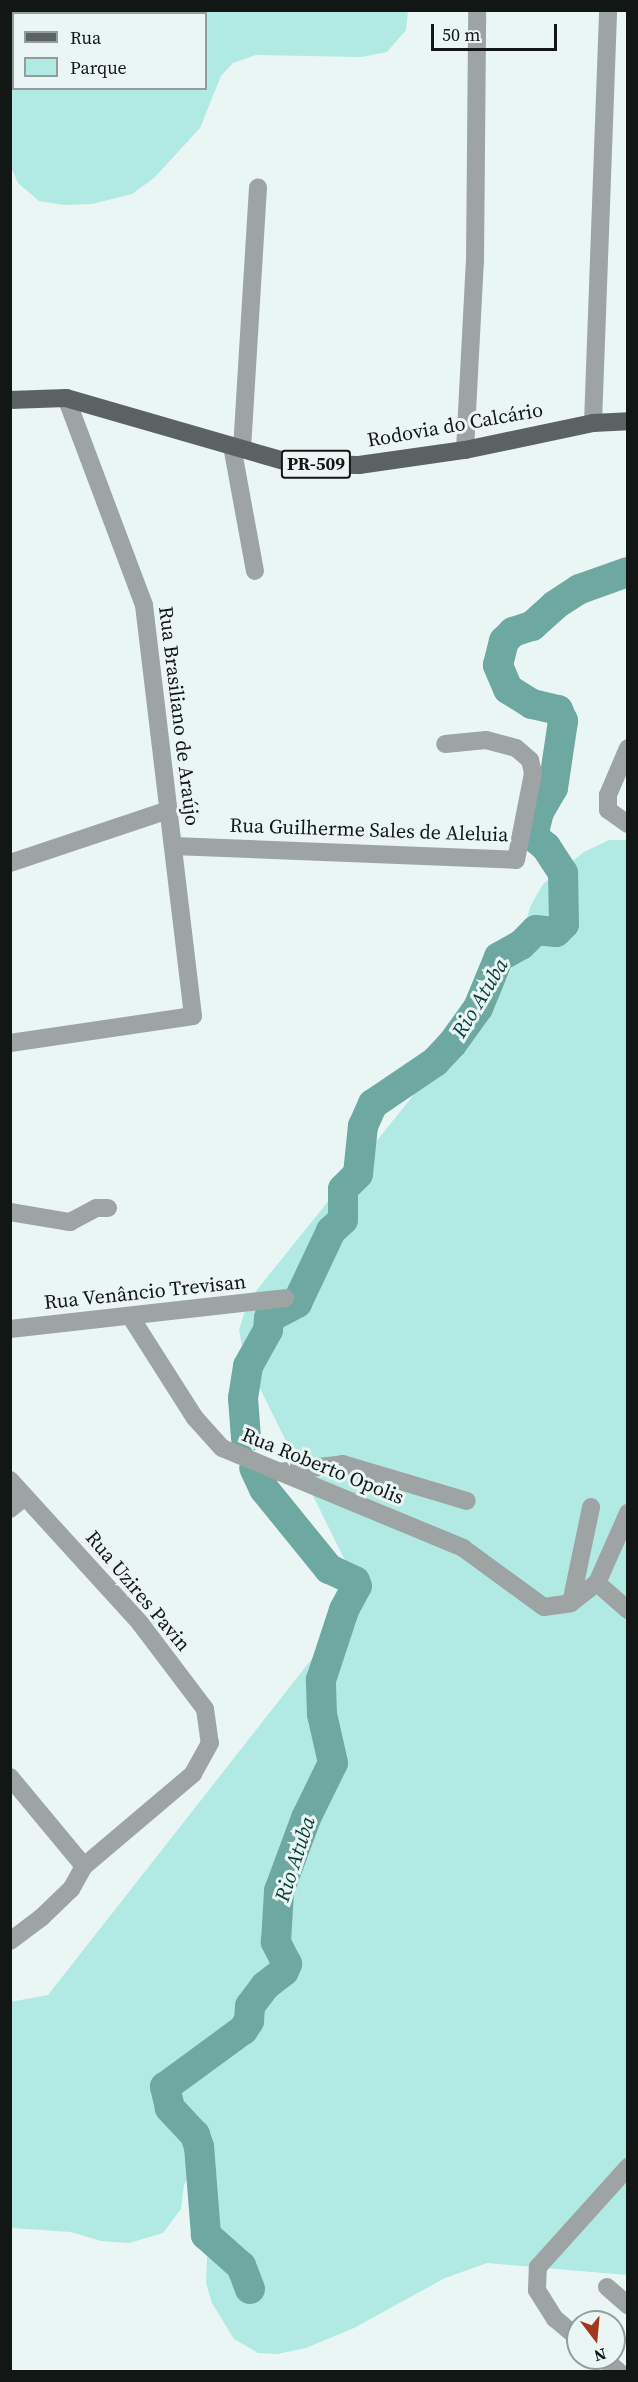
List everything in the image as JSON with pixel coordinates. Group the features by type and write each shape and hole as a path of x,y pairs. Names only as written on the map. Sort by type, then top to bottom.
{"main road":[{"name":"Rodovia do Calcário","path":"10,400 66,398 295,464 359,465 465,450 593,423 627,421"}],"street":[{"path":"465,450 475,262 477,10"},
{"path":"593,423 608,10"},
{"path":"255,571 237,448 258,187"},
{"name":"Rua Brasiliano de Araújo","path":"10,1042 193,1016 144,605 66,398"},
{"name":"Rua Guilherme Sales de Aleluia","path":"173,846 516,860 533,773 530,760 516,748 486,740 445,744"},
{"path":"627,748 608,795 608,810 627,824"},
{"path":"10,863 168,810"},
{"path":"10,1212 70,1222 96,1208 108,1208"},
{"name":"Rua Venâncio Trevisan","path":"10,1329 285,1298"},
{"name":"Rua Roberto Opolis","path":"130,1316 195,1418 222,1448 463,1548 544,1607 571,1603"},
{"path":"279,1472 343,1464 467,1501"},
{"name":"Rua Uzires Pavin","path":"10,1479 140,1623 205,1709 210,1743 193,1774 84,1866"},
{"path":"10,1509 25,1497"},
{"path":"571,1603 591,1507"},
{"path":"571,1603 597,1583 627,1513"},
{"path":"597,1583 627,1610"},
{"path":"10,1777 84,1866 70,1889 42,1917 10,1941"},
{"path":"566,2328 555,2319 537,2290 538,2267 627,2166"},
{"path":"607,2287 627,2305"}],"green space":[{"path":"11,10 408,10 406,30 387,52 361,57 256,55 233,63 221,76 200,128 154,178 132,194 92,204 64,205 39,201 18,183 11,167"},
{"path":"609,840 627,840 627,2275 487,2263 445,2278 354,2328 306,2348 277,2354 258,2353 234,2339 212,2303 206,2283 212,2140 184,2185 181,2209 163,2233 129,2243 101,2241 71,2232 11,2228 10,2002 48,1995 362,1595 244,1356 239,1330 248,1301 506,980 518,954 530,907 543,884 584,852"}],"waterway":[{"name":"Rio Atuba","path":"246,1438 243,1398 248,1366 268,1330 269,1318 297,1303 331,1231 343,1220 343,1189 358,1174 363,1126 373,1104 435,1062 452,1044 478,1008 499,957 521,945 536,930 556,932 564,924 563,873 546,847 533,836 539,812 553,788 563,721 558,710 532,704 508,689 498,665 504,641 513,632 532,626 555,605 580,589 628,572"},
{"name":"Rio Atuba","path":"250,2289 241,2266 206,2235 199,2147 195,2135 170,2108 165,2087 243,2030 249,2021 250,2006 265,1986 284,1971 287,1964 276,1942 279,1891 306,1818 333,1763 322,1714 321,1680 344,1610 357,1586 355,1581 329,1569 264,1489 254,1468"}]}
